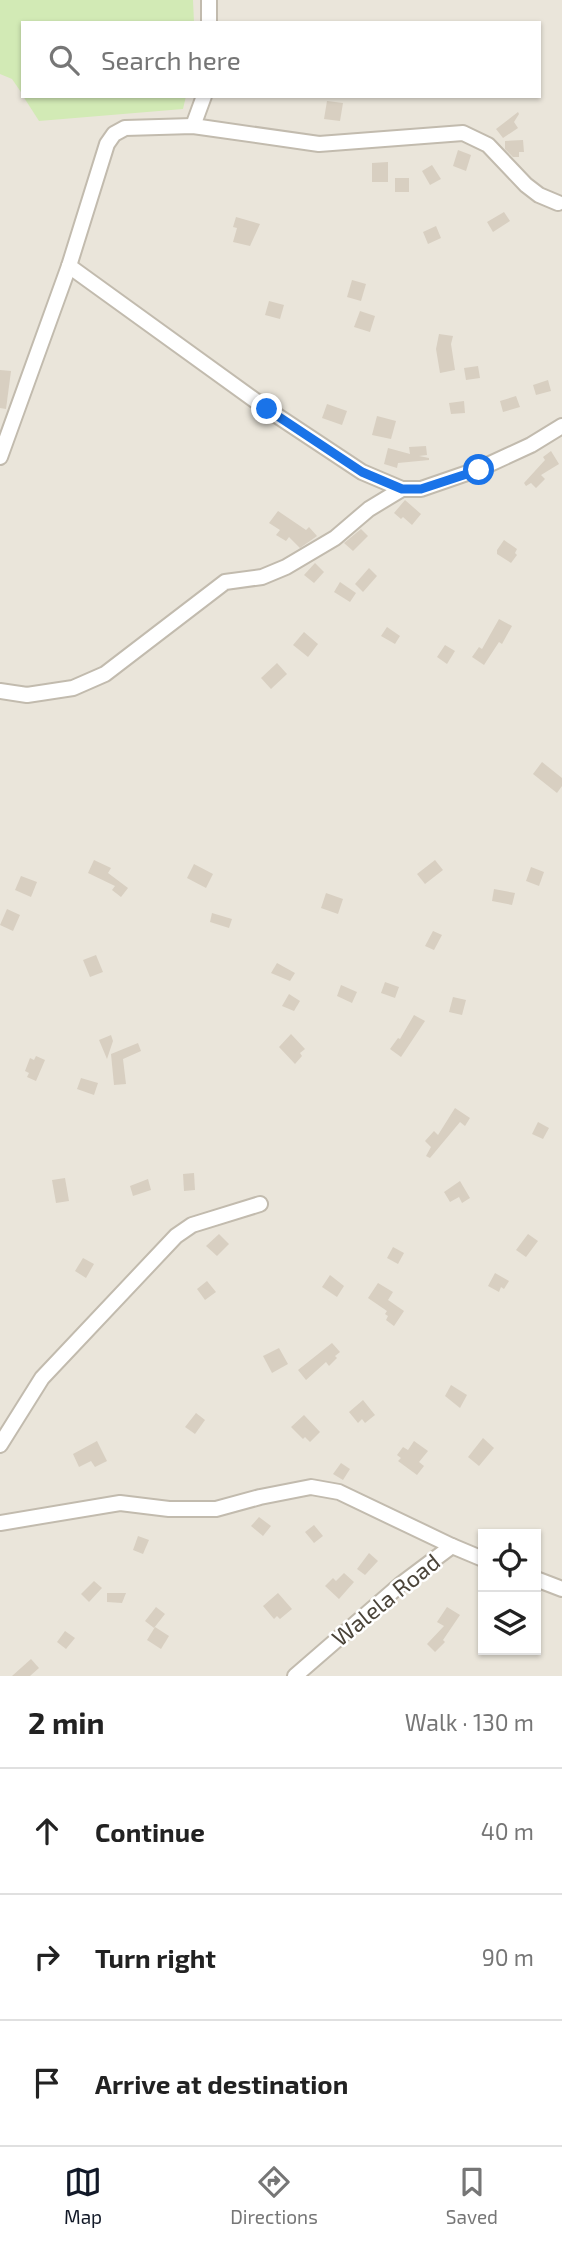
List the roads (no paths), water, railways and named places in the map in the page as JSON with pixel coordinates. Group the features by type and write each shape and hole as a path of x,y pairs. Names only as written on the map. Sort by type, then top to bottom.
{"street":[{"path":"209,0 209,21"},
{"path":"193,126 203,98"},
{"path":"0,457 69,266 107,144 114,134 125,128 193,126 319,144 463,133 488,145 526,185 539,195 558,203"},
{"path":"69,266 299,430 362,472 402,489 421,489 479,470 531,445 562,426"},
{"path":"0,691 27,695 73,688 105,674 225,582 262,577 286,567 335,538 369,509 402,489"},
{"path":"0,1445 42,1378 176,1236 192,1225 260,1204"},
{"path":"0,1523 120,1503 169,1509 216,1509 311,1487 339,1492 452,1546"},
{"name":"Walela Road","path":"295,1676 400,1585 452,1546 478,1557"},
{"path":"541,1581 562,1589"}]}
